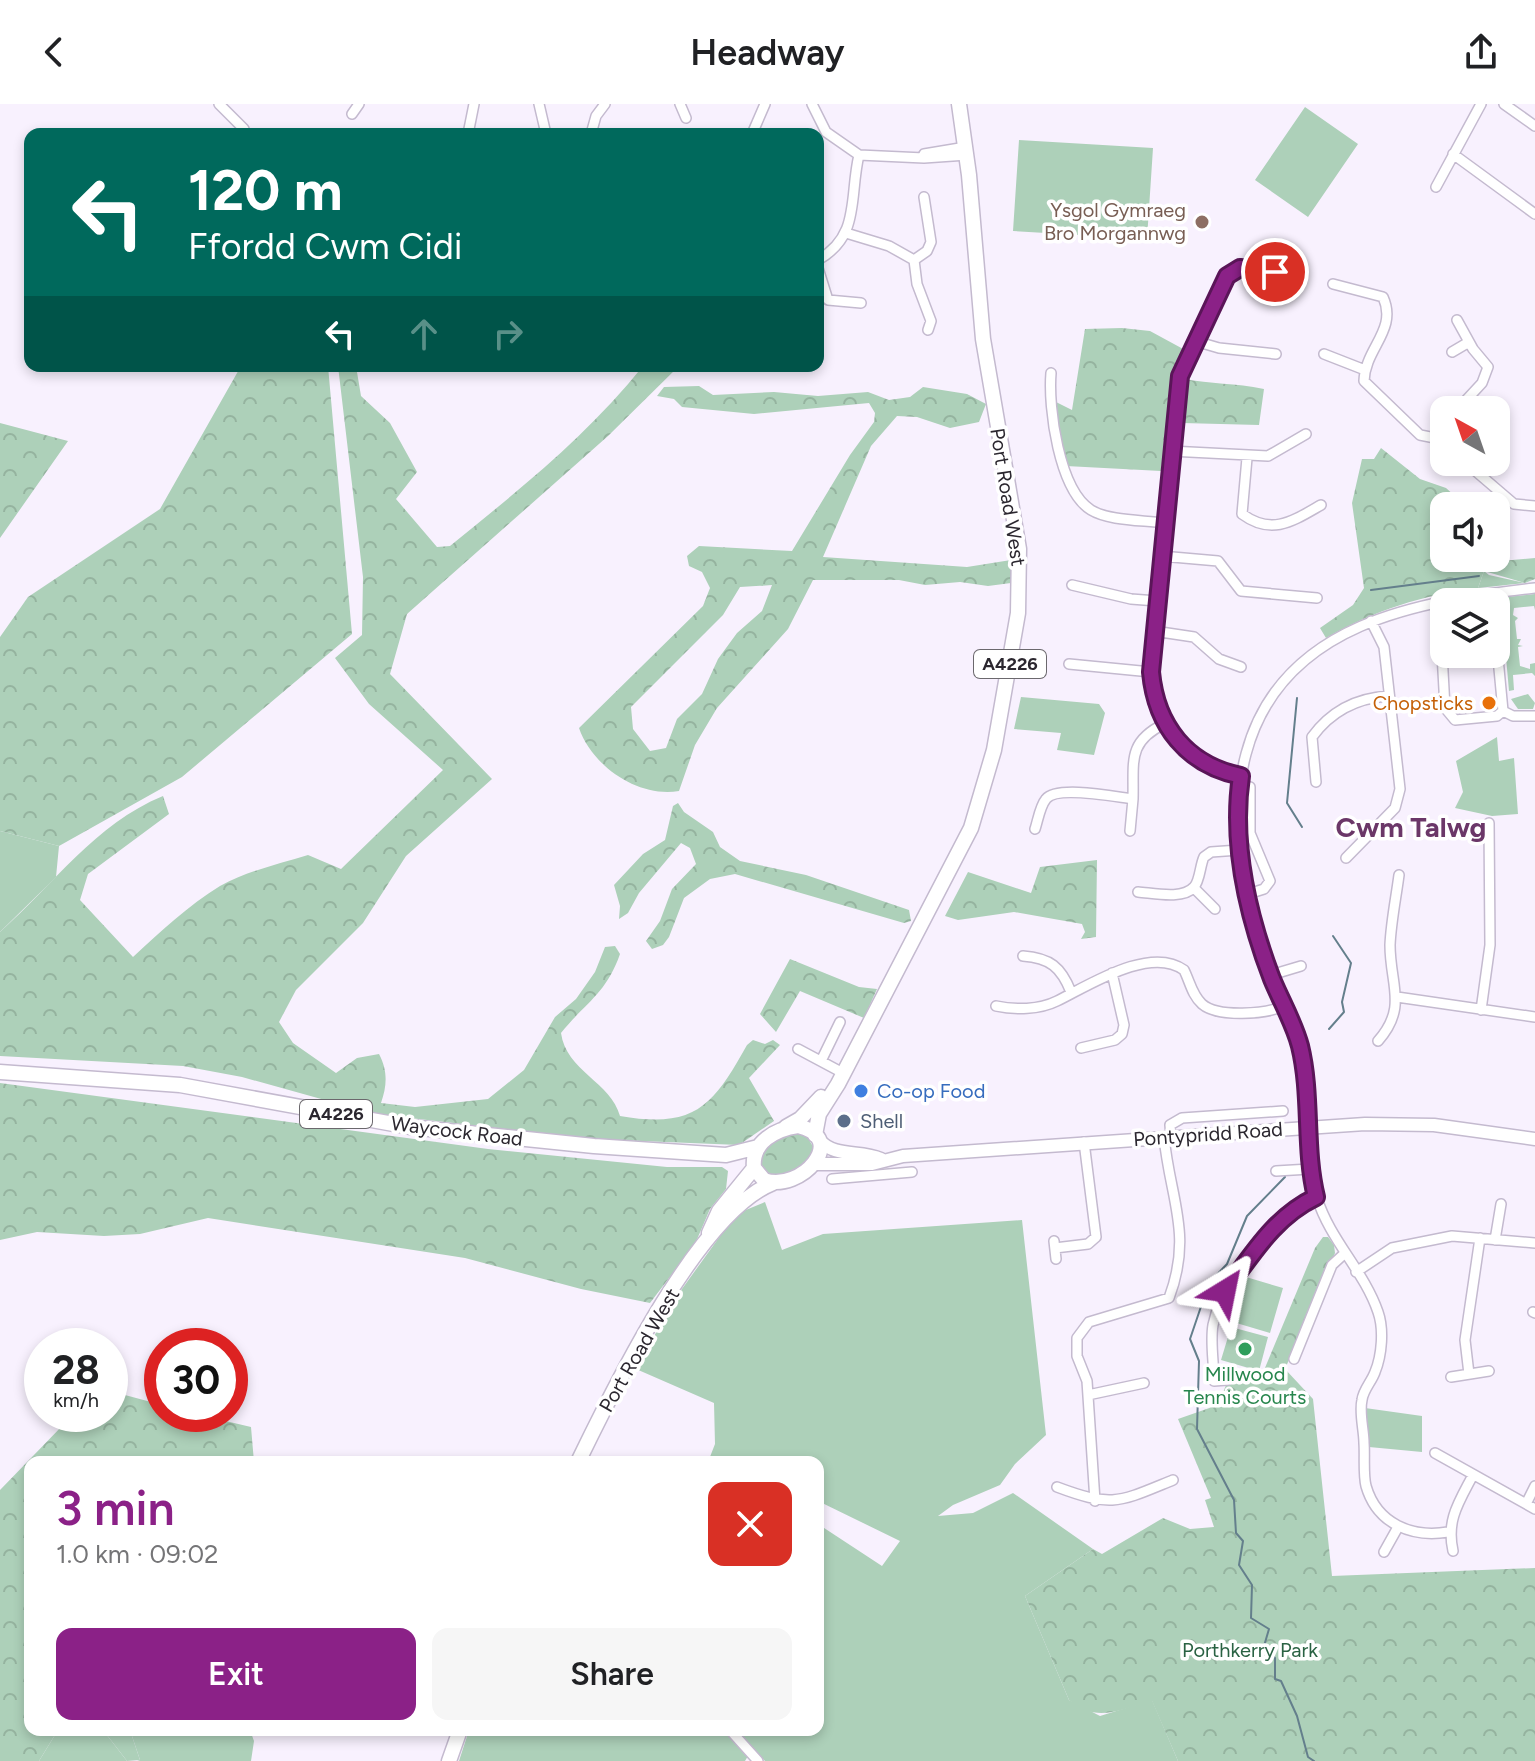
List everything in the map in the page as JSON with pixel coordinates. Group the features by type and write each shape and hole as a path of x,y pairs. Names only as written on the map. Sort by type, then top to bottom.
{"main road":[{"name":"Port Road West","path":"817,1137 819,1114 971,828 994,750 1018,613 1019,549 983,339 959,104"},
{"name":"Waycock Road","path":"0,1072 180,1085 440,1131 629,1150 726,1155 758,1147"},
{"name":"Port Road West","path":"781,1130 811,1109 843,1073"},
{"name":"Pontypridd Road","path":"817,1137 837,1152 881,1159 1307,1127 1434,1125 1535,1139"},
{"path":"798,1126 817,1137 820,1155 815,1164 798,1176 773,1183 761,1178 754,1167 758,1147 781,1130 798,1126"},
{"name":"Waycock Road","path":"726,1155 754,1167"},
{"name":"Pontypridd Road","path":"815,1164 872,1164 881,1159"},
{"name":"Port Road West","path":"581,1456 627,1367 706,1241 719,1211 754,1167"},
{"name":"Port Road West","path":"706,1241 741,1201 773,1183"},
{"path":"449,1761 458,1736"}],"street":[{"path":"219,104 243,128"},
{"path":"469,128 474,104"},
{"path":"539,104 545,128"},
{"path":"593,128 596,116 605,104"},
{"path":"680,104 686,118"},
{"path":"755,128 765,104"},
{"path":"812,104 826,132 859,155 918,157 963,149"},
{"path":"1436,187 1481,104"},
{"path":"1504,104 1535,126"},
{"path":"1453,154 1535,214"},
{"path":"824,257 832,252 846,233 853,216 859,155"},
{"path":"914,260 927,251 931,242 924,197"},
{"path":"846,233 889,246 914,260"},
{"path":"914,260 917,284 931,321 928,330"},
{"path":"1241,776 1220,772 1180,746 1164,724 1152,691 1154,631 1170,451 1180,376 1227,276 1240,268 1297,275"},
{"path":"1333,284 1383,297 1389,308 1388,325 1365,370 1364,381 1420,435 1430,436"},
{"path":"824,287 828,300 861,303"},
{"path":"1457,320 1488,367 1482,383 1470,396"},
{"path":"1195,341 1219,348 1276,354"},
{"path":"1452,352 1469,342"},
{"path":"1324,354 1365,370"},
{"path":"1054,380 1049,408 1072,493 1094,512 1164,523"},
{"path":"1170,451 1247,458 1268,456 1306,434"},
{"path":"1247,458 1242,514 1254,523 1284,527 1321,505"},
{"path":"1481,476 1514,504 1535,506"},
{"path":"1161,556 1218,561 1236,586 1249,593 1317,598"},
{"path":"1069,583 1131,599 1157,601"},
{"path":"1510,593 1535,588"},
{"path":"1430,603 1371,621 1322,647 1280,686 1258,720 1241,776 1239,850 1271,975 1301,1050 1310,1169 1316,1197 1329,1230 1379,1313 1382,1338 1377,1370 1362,1399 1365,1483 1387,1520 1398,1527 1425,1535 1448,1532"},
{"path":"1346,858 1395,808 1400,789 1384,647 1371,621"},
{"path":"1154,631 1194,637 1219,659 1241,667"},
{"path":"1069,664 1151,672"},
{"path":"1443,668 1445,708 1455,720 1497,716 1503,711"},
{"path":"1498,668 1503,711"},
{"path":"1316,782 1312,737 1318,729 1360,698 1388,696"},
{"path":"1503,711 1513,716 1535,716"},
{"path":"1130,831 1138,742 1164,724"},
{"path":"1248,894 1264,889 1270,881 1250,833 1250,787"},
{"path":"1035,829 1045,800 1052,794 1073,792 1133,799"},
{"path":"1481,1010 1490,945 1489,823"},
{"path":"1194,888 1204,857 1211,852 1239,850"},
{"path":"1378,1041 1393,1024 1397,997 1390,946 1399,875"},
{"path":"1138,892 1179,894 1194,888"},
{"path":"1194,888 1215,909"},
{"path":"1023,956 1045,958 1063,971 1071,992"},
{"path":"996,1006 1011,1009 1040,1007 1057,1002 1112,973 1166,962 1184,970 1194,995 1213,1010 1262,1014 1284,1006"},
{"path":"1271,975 1301,966"},
{"path":"1081,1048 1115,1040 1122,1034 1124,1025 1112,973"},
{"path":"1397,997 1535,1017"},
{"path":"821,1061 840,1022"},
{"path":"798,1049 843,1073"},
{"path":"1095,1501 1088,1395 1077,1356 1077,1338 1089,1322 1169,1298 1180,1269 1179,1204 1167,1137 1170,1125 1182,1118 1283,1111"},
{"path":"1055,1249 1088,1244 1096,1237 1084,1142"},
{"path":"831,1182 908,1172 903,1156"},
{"path":"1276,1171 1310,1169"},
{"path":"1227,1380 1214,1381 1213,1326 1225,1291 1265,1234 1316,1197"},
{"path":"1495,1240 1501,1204"},
{"path":"1356,1272 1402,1244 1452,1236 1535,1243"},
{"path":"1469,1374 1465,1340 1480,1238"},
{"path":"1294,1359 1332,1265 1344,1254"},
{"path":"1451,1377 1489,1371"},
{"path":"1088,1395 1144,1383"},
{"path":"1435,1453 1530,1506 1535,1486"},
{"path":"1453,1551 1448,1532 1451,1517 1473,1475"},
{"path":"1057,1487 1095,1501 1121,1502 1173,1480"},
{"path":"1384,1552 1398,1527"},
{"path":"735,1736 758,1761"}],"green space":[{"path":"1305,107 1358,144 1308,217 1255,180"},
{"path":"1019,140 1153,148 1147,239 1013,231"},
{"path":"1085,329 1150,331 1185,350 1173,377 1161,471 1066,466 1052,400 1072,410"},
{"path":"238,372 329,372 352,634 182,777 59,846 0,831 0,637 28,597 160,509"},
{"path":"339,372 357,372 361,396 390,423 417,472 396,499 437,547 450,546 551,461 599,416 638,372 673,372 608,436 407,614 390,674 492,779 406,856 363,923 296,990 279,1022 293,1043 336,1073 357,1058 379,1054 386,1078 381,1103 415,1107 488,1099 524,1070 555,1017 576,999 595,972 605,947 615,946 620,954 608,979 561,1033 571,1057 608,1094 620,1116 667,1119 699,1108 723,1084 747,1045 753,1040 765,1044 773,1040 780,1045 749,1078 774,1121 739,1145 592,1139 375,1114 242,1077 183,1066 0,1056 0,932 76,856 116,822 163,796 169,814 88,874 80,900 133,957 197,902 241,876 308,855 341,869 443,770 369,704 335,658 362,635 363,577"},
{"path":"1183,379 1264,389 1259,425 1182,423"},
{"path":"699,386 713,395 774,392 818,396 868,392 889,400 910,397 923,387 967,394 986,404 979,422 950,428 917,417 897,416 871,446 823,557 967,567 1011,560 1011,583 988,586 960,582 925,585 899,580 813,580 788,629 717,708 695,745 679,791 663,792 633,784 618,776 594,755 579,728 703,606 710,588 702,572 689,566 687,556 699,546 792,551 850,455 874,422 875,413 869,403 754,414 682,407 674,399 657,396 664,387","holes":["772,585 762,611 737,633 718,659 702,694 677,719 666,748 650,751 633,729 631,707 723,615 740,587"]},
{"path":"0,423 68,441 0,538"},
{"path":"1381,448 1420,479 1450,492 1430,492 1430,572 1484,572 1478,588 1430,588 1430,597 1364,619 1326,638 1320,628 1353,605 1364,588 1352,503 1362,459 1374,459"},
{"path":"1535,558 1535,579 1525,583 1487,572 1510,572 1510,560"},
{"path":"1484,572 1525,583 1478,588"},
{"path":"1535,594 1535,610 1534,606 1514,608 1513,615 1518,618 1515,621 1517,639 1521,639 1518,645 1523,646 1518,647 1520,666 1530,669 1530,664 1535,663 1535,676 1532,673 1513,675 1514,690 1509,691 1507,668 1510,668 1510,597"},
{"path":"1528,694 1535,703 1533,709 1518,709 1511,699"},
{"path":"1021,697 1099,704 1105,713 1094,755 1057,750 1061,733 1014,729"},
{"path":"1497,737 1499,761 1514,758 1518,814 1492,816 1455,808 1463,792 1456,761"},
{"path":"678,803 684,812 713,832 720,847 740,861 806,875 909,910 911,921 904,923 735,874 710,879 684,898 669,937 663,945 652,949 646,941 660,921 672,889 696,864 690,848 681,843 639,893 628,913 619,919 620,906 614,885 643,854 665,840 673,806"},
{"path":"0,831 59,846 56,877 0,932"},
{"path":"1097,860 1096,937 1081,939 1085,932 1082,924 1014,912 958,920 945,916 968,872 1031,893 1040,867"},
{"path":"790,959 859,987 877,989 864,1018 800,991 776,1032 760,1014"},
{"path":"0,1083 488,1149 667,1167 722,1167 728,1171 726,1189 710,1209 695,1244 650,1303 581,1289 465,1258 208,1218 140,1234 104,1236 37,1232 0,1240"},
{"path":"793,1132 805,1133 815,1150 794,1171 781,1175 765,1174 758,1157 773,1141"},
{"path":"797,1134 807,1140 809,1147 796,1168 768,1159 765,1153 769,1145"},
{"path":"765,1202 782,1250 823,1234 1022,1220 1046,1435 1015,1464 1000,1485 953,1505 938,1516 973,1513 1013,1493 1093,1549 1025,1596 1069,1700 1100,1716 1152,1700 1178,1761 765,1761 742,1736 824,1736 824,1528 882,1566 900,1541 824,1504 824,1456 710,1456 715,1444 714,1403 636,1369 674,1300 736,1214"},
{"name":"Porthkerry Park","path":"1323,1237 1328,1237 1334,1245 1335,1253 1285,1369 1313,1399 1332,1576 1535,1568 1535,1761 1178,1761 1152,1701 1119,1711 1099,1713 1079,1707 1069,1700 1025,1596 1093,1549 1102,1554 1163,1518 1190,1529 1214,1527 1205,1500 1211,1498 1178,1419 1218,1405 1232,1370 1262,1375 1315,1248"},
{"path":"1246,1277 1283,1288 1270,1333 1233,1322"},
{"name":"Millwood Tennis Courts","path":"1231,1327 1268,1337 1259,1371 1221,1360"},
{"path":"128,1396 144,1400 144,1432 248,1432 248,1426 251,1427 253,1456 33,1456 56,1432 128,1432"},
{"path":"1365,1408 1422,1416 1422,1452 1369,1447"},
{"path":"24,1465 24,1736 54,1736 39,1761 0,1761 0,1490"},
{"path":"54,1736 108,1736 127,1761 39,1761"},
{"path":"108,1736 132,1736 140,1760 127,1761"},
{"path":"132,1736 252,1736 254,1741 251,1761 137,1761 140,1760"},
{"path":"467,1736 730,1736 748,1756 745,1761 459,1761"}],"waterway":[{"path":"1371,590 1479,576"},
{"path":"1297,698 1287,803 1302,827"},
{"path":"1329,1029 1344,1012 1342,1002 1351,963 1333,936"},
{"path":"1285,1177 1247,1216 1227,1264 1209,1283 1190,1339 1199,1361 1197,1429 1234,1500 1236,1533 1243,1541 1239,1565 1252,1585 1251,1618 1269,1629 1264,1646 1275,1658 1275,1679 1281,1681 1297,1716 1308,1757 1314,1761"}],"place":[{"name":"Ysgol Gymraeg Bro Morgannwg","path":"1202,222"},
{"name":"Chopsticks","path":"1489,703"},
{"name":"Co-op Food","path":"861,1091"},
{"name":"Shell","path":"844,1121"},
{"name":"Millwood Tennis Courts","path":"1245,1349"}],"district":[{"name":"Cwm Talwg","path":"1411,827"}],"route":[{"path":"1225,1291 1265,1234 1316,1197 1310,1169 1301,1050 1271,975 1243,872 1237,820 1241,776 1220,772 1180,746 1157,709 1151,672 1170,451 1180,376 1227,276 1240,268 1275,272"}]}
